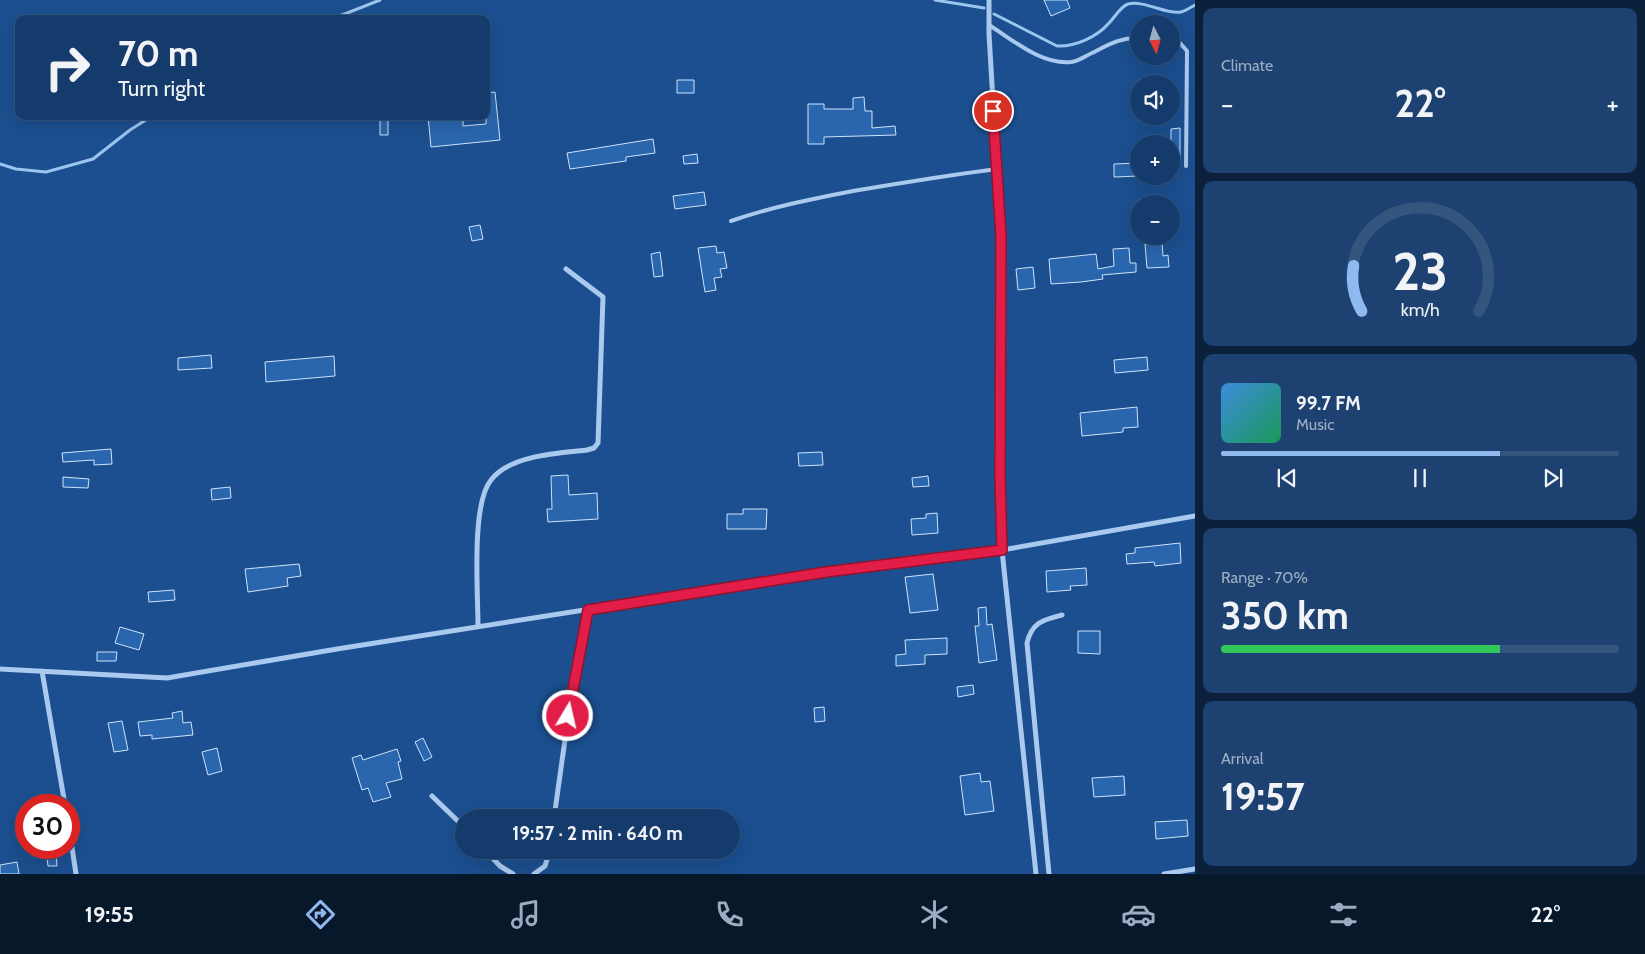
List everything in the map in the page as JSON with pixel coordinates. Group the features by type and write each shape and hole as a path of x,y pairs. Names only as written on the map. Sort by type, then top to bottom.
{"street":[{"path":"989,0 1001,236 1000,477 1002,550 1036,874"},
{"path":"478,626 480,511 484,490 491,479 502,471 533,457 587,450 594,448 598,443 603,297 566,269"},
{"path":"0,669 167,678 478,626 826,572 1002,550 1195,516"},
{"path":"555,809 569,706 588,610"},
{"path":"1049,874 1028,643 1030,632 1036,625 1046,619 1062,615"},
{"path":"42,671 63,794"},
{"path":"432,796 455,818"},
{"path":"74,859 76,874"},
{"path":"493,859 500,866 513,874"},
{"path":"534,874 545,866 547,859"},
{"path":"1164,874 1195,869"}],"lane":[{"path":"989,25 1041,57 1053,61 1070,62 1078,60 1120,39 1130,38"},
{"path":"1180,44 1188,51 1186,166"},
{"path":"731,221 768,209 808,200 997,169"}],"building":[{"path":"1044,0 1067,0 1070,8 1051,16"},
{"path":"677,80 694,80 694,93 677,93"},
{"path":"495,92 500,140 431,147 428,120 463,120 463,126 486,124 486,120 490,120 490,93"},
{"path":"864,97 865,111 872,111 872,128 895,126 896,135 824,137 824,144 808,144 808,104 824,104 824,109 853,109 853,98"},
{"path":"380,120 388,120 388,135 380,135"},
{"path":"1180,128 1180,135 1171,135 1171,129"},
{"path":"653,139 655,153 626,157 626,161 570,169 567,153"},
{"path":"697,154 698,163 684,164 683,156"},
{"path":"1130,163 1130,176 1114,177 1114,164"},
{"path":"704,192 706,205 675,209 673,196"},
{"path":"480,225 483,239 472,241 469,227"},
{"path":"1145,245 1162,245 1163,256 1168,255 1169,267 1147,268"},
{"path":"716,246 717,253 724,252 727,268 720,269 722,277 714,278 716,290 705,292 698,248"},
{"path":"1129,248 1130,263 1136,263 1136,272 1102,275 1103,279 1051,284 1049,259 1096,254 1098,269 1114,266 1113,249"},
{"path":"660,252 663,276 654,277 651,254"},
{"path":"1033,267 1035,288 1018,290 1016,269"},
{"path":"211,355 212,368 178,370 178,358"},
{"path":"334,356 335,376 266,382 265,362"},
{"path":"1147,357 1148,370 1115,373 1114,360"},
{"path":"1137,407 1138,427 1123,428 1123,432 1082,436 1080,413"},
{"path":"111,449 112,464 94,465 94,460 63,462 62,453"},
{"path":"822,452 823,465 799,466 798,453"},
{"path":"568,475 569,495 597,493 598,519 548,522 547,509 552,509 551,476"},
{"path":"928,476 929,486 913,487 912,478"},
{"path":"63,477 89,479 88,488 63,487"},
{"path":"230,487 231,498 212,500 211,489"},
{"path":"743,509 767,509 766,529 727,529 727,514 743,514"},
{"path":"937,513 938,533 912,535 911,519 926,518 926,514"},
{"path":"1180,543 1181,563 1155,566 1154,562 1127,564 1126,554 1135,553 1135,548"},
{"path":"299,564 301,576 287,578 288,586 248,592 245,569"},
{"path":"1086,568 1087,585 1070,586 1071,590 1047,592 1046,571"},
{"path":"933,574 938,610 910,613 905,577"},
{"path":"174,590 175,600 149,602 148,592"},
{"path":"986,607 987,625 992,624 997,660 979,663 975,626 979,626 978,608"},
{"path":"120,627 144,634 139,650 115,643"},
{"path":"1078,631 1100,631 1100,654 1078,653"},
{"path":"947,638 947,654 925,655 925,664 896,666 896,655 906,654 905,640"},
{"path":"97,652 117,652 116,661 97,661"},
{"path":"973,685 974,694 958,697 957,687"},
{"path":"824,707 825,721 815,722 814,708"},
{"path":"182,711 183,723 191,722 193,735 152,739 152,735 140,736 138,722 173,718 172,713"},
{"path":"122,721 128,750 114,752 108,723"},
{"path":"423,738 432,757 424,761 415,742"},
{"path":"217,748 222,771 208,775 202,752"},
{"path":"397,749 401,761 398,762 402,779 386,783 391,797 373,802 368,788 362,790 352,758 361,755 363,760"},
{"path":"980,773 981,782 990,781 994,811 965,815 960,776"},
{"path":"1124,776 1125,795 1094,797 1092,778"},
{"path":"1187,820 1188,836 1156,839 1155,822"},
{"path":"47,859 57,859 57,866 48,866"},
{"path":"17,862 19,874 0,874 0,865"}],"waterway":[{"path":"342,15 380,0"},
{"path":"935,0 984,8"},
{"path":"994,14 1057,46 1064,46 1092,37 1128,4 1141,4 1175,12 1183,11 1195,5"},
{"path":"0,164 16,169 46,172 93,159 146,120"}],"route":[{"path":"568,716 588,610 826,572 1002,550 1000,477 1001,236 993,111"}]}
